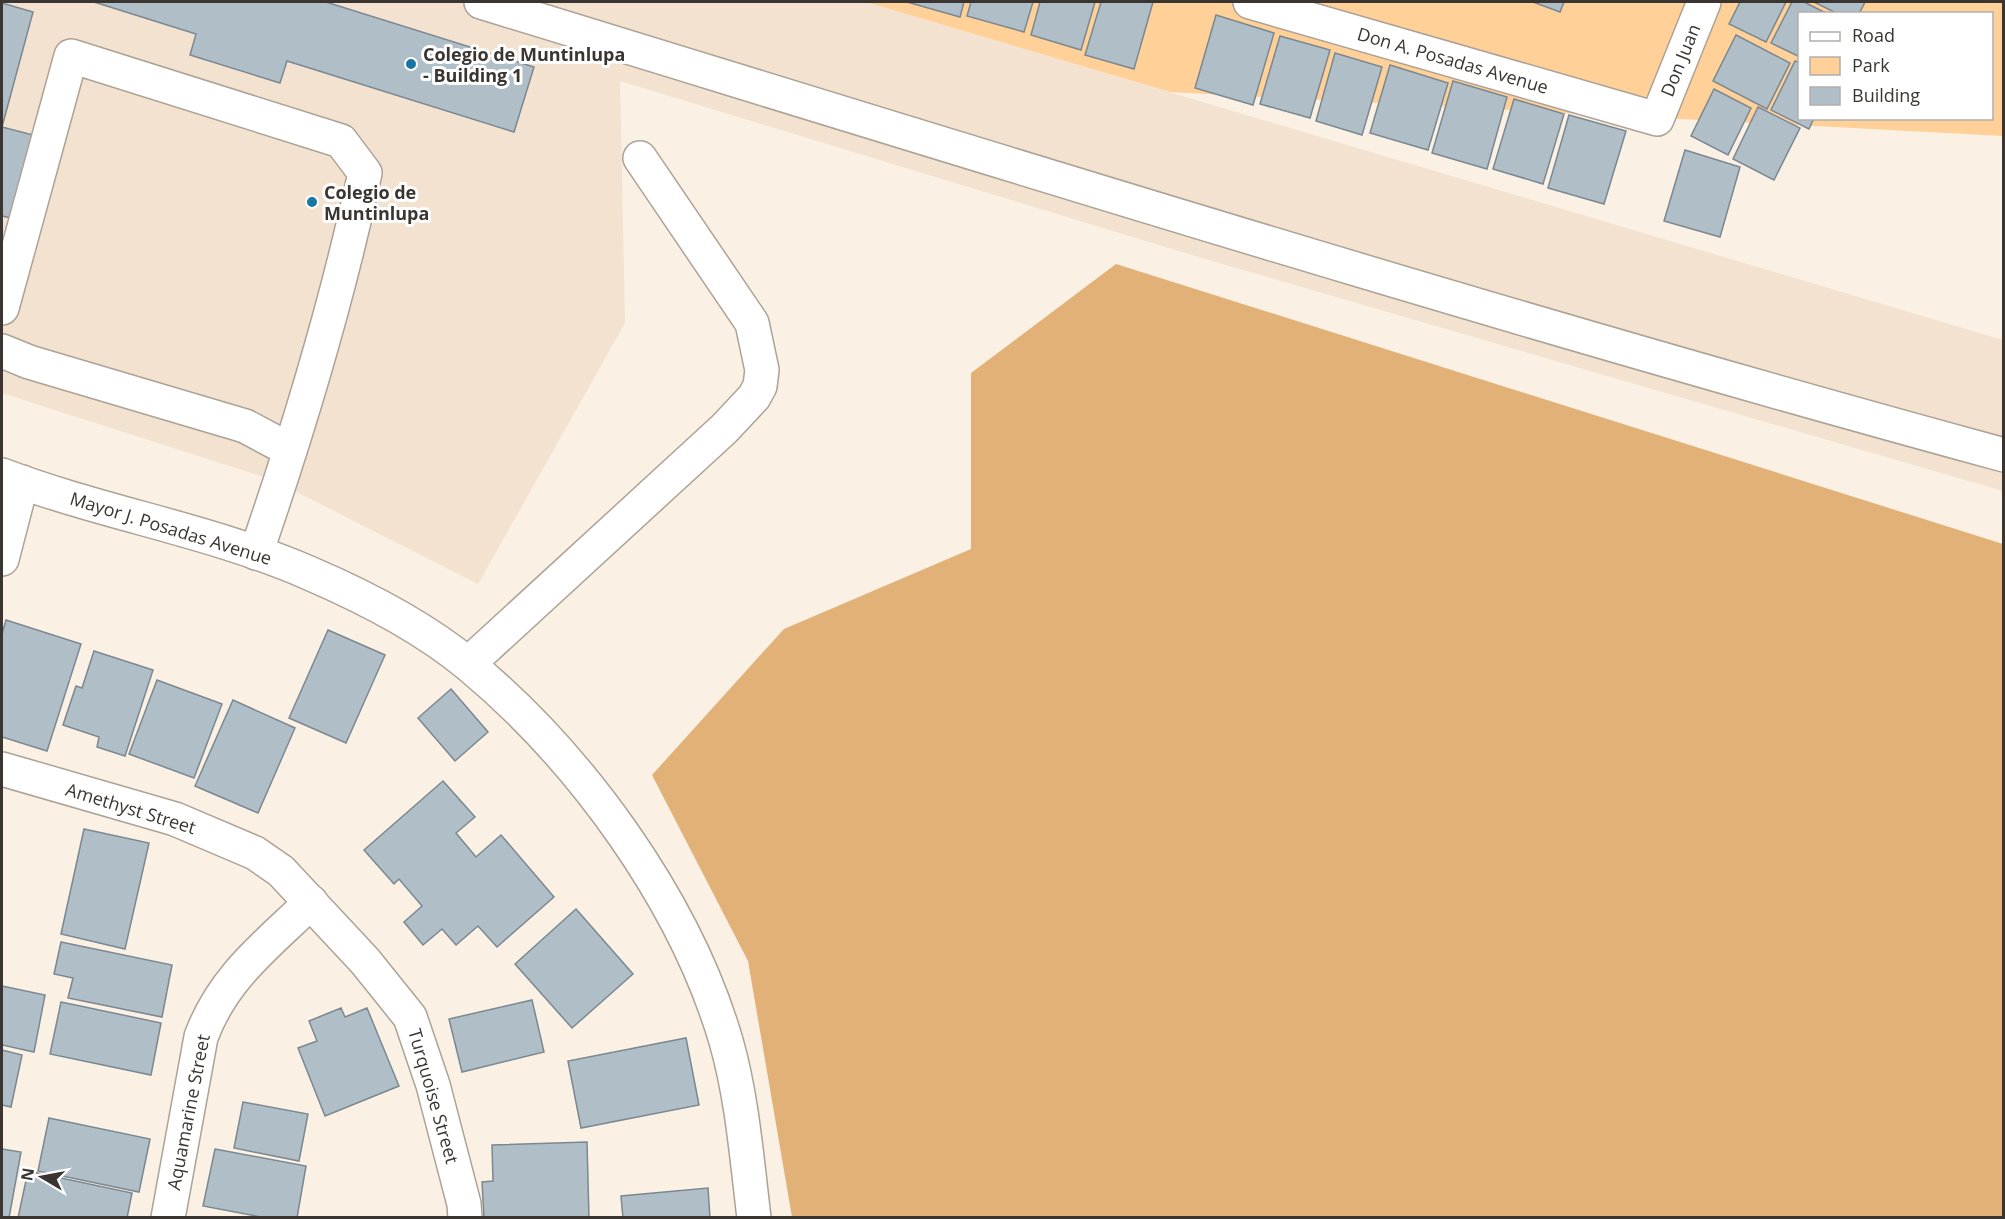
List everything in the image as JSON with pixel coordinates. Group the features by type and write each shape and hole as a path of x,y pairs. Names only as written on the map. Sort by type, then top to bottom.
{"street":[{"path":"481,2 1510,314 1885,424 2004,455"},
{"name":"Don A. Posadas Avenue","path":"1250,2 1657,119"},
{"name":"Don Juan","path":"1657,119 1704,2"},
{"path":"2,308 71,56 341,141 365,173 347,256 290,450 256,553"},
{"path":"468,664 724,429 754,397 760,386 762,370 752,323 640,158"},
{"path":"2,351 29,362 245,426 290,450"},
{"path":"2,559 12,478"},
{"name":"Mayor J. Posadas Avenue","path":"12,478 256,553 309,573 388,610 468,664 545,738 609,816 662,892 695,958 726,1042 746,1150 754,1218"},
{"name":"Amethyst Street","path":"2,769 176,819 255,854 280,871 311,902"},
{"name":"Aquamarine Street","path":"168,1218 201,1037 212,1009 232,978 311,902"},
{"name":"Turquoise Street","path":"311,902 410,1017 433,1085 464,1204 465,1218"}],"shaded area":[{"path":"2,2 866,2 2003,340 2003,491 1202,258 620,81 625,323 478,584 273,480 2,393"},
{"path":"1116,264 2003,544 2003,1217 792,1217 748,961 652,775 784,629 971,549 971,373"}],"green space":[{"path":"866,2 2003,2 2003,136 1170,92"}],"building":[{"name":"Colegio de Muntinlupa - Building 1","path":"94,2 326,2 534,67 514,132 287,61 280,83 190,55 196,34"},
{"path":"907,2 964,2 960,17"},
{"path":"971,2 1033,2 1024,32 967,16"},
{"path":"1040,2 1095,2 1081,50 1031,35"},
{"path":"1101,2 1153,2 1134,69 1085,55"},
{"path":"1533,2 1564,2 1560,12"},
{"path":"1740,2 1786,2 1766,42 1729,24"},
{"path":"1792,2 1804,2 1824,12 1798,12 1798,56 1771,43"},
{"path":"1814,2 1865,2 1860,12 1834,12"},
{"path":"2,3 33,12 2,127"},
{"path":"1216,15 1274,33 1253,105 1195,88"},
{"path":"1736,35 1790,63 1767,109 1713,81"},
{"path":"1280,36 1330,50 1310,118 1260,104"},
{"path":"1335,53 1382,67 1362,135 1316,121"},
{"path":"1795,61 1798,62 1798,120 1813,120 1809,129 1771,110"},
{"path":"1390,65 1448,83 1428,150 1370,133"},
{"path":"1453,81 1507,97 1487,169 1432,153"},
{"path":"1714,89 1751,108 1728,155 1691,136"},
{"path":"1514,99 1564,114 1543,184 1493,169"},
{"path":"1758,107 1800,128 1774,180 1733,159"},
{"path":"1569,115 1626,131 1604,204 1548,188"},
{"path":"2,127 33,135 11,218 2,216"},
{"path":"1685,150 1740,167 1720,237 1664,221"},
{"path":"6,620 81,644 47,751 2,737 2,634"},
{"path":"328,630 385,655 346,743 289,718"},
{"path":"94,651 153,670 125,756 97,747 99,737 63,725 76,686 82,688"},
{"path":"157,680 222,704 194,778 129,754"},
{"path":"451,689 488,732 455,761 418,718"},
{"path":"233,700 295,728 258,813 195,786"},
{"path":"443,781 475,817 456,833 476,857 501,835 554,897 497,947 478,926 456,945 442,929 423,945 404,922 422,906 399,879 394,884 364,850"},
{"path":"84,829 149,843 125,949 61,934"},
{"path":"576,909 633,974 572,1028 515,964"},
{"path":"61,942 172,965 162,1017 68,998 73,978 54,974"},
{"path":"2,986 45,995 34,1052 2,1045"},
{"path":"532,1000 544,1052 462,1072 449,1019"},
{"path":"61,1002 161,1023 151,1075 50,1054"},
{"path":"341,1008 345,1017 367,1008 399,1086 325,1116 298,1048 317,1041 309,1021"},
{"path":"686,1038 699,1105 581,1128 568,1061"},
{"path":"2,1050 22,1055 11,1107 2,1105"},
{"path":"243,1102 308,1114 299,1161 234,1148"},
{"path":"49,1118 150,1139 139,1192 38,1171"},
{"path":"587,1142 589,1218 484,1218 482,1182 493,1181 492,1145"},
{"path":"2,1149 21,1152 9,1218 2,1218"},
{"path":"215,1149 306,1166 297,1218 266,1218 203,1206"},
{"path":"28,1171 132,1193 127,1218 18,1218"},
{"path":"708,1188 710,1218 623,1218 621,1196"}],"place":[{"name":"Colegio de Muntinlupa - Building 1","path":"411,64"},
{"name":"Colegio de Muntinlupa","path":"312,202"}]}
